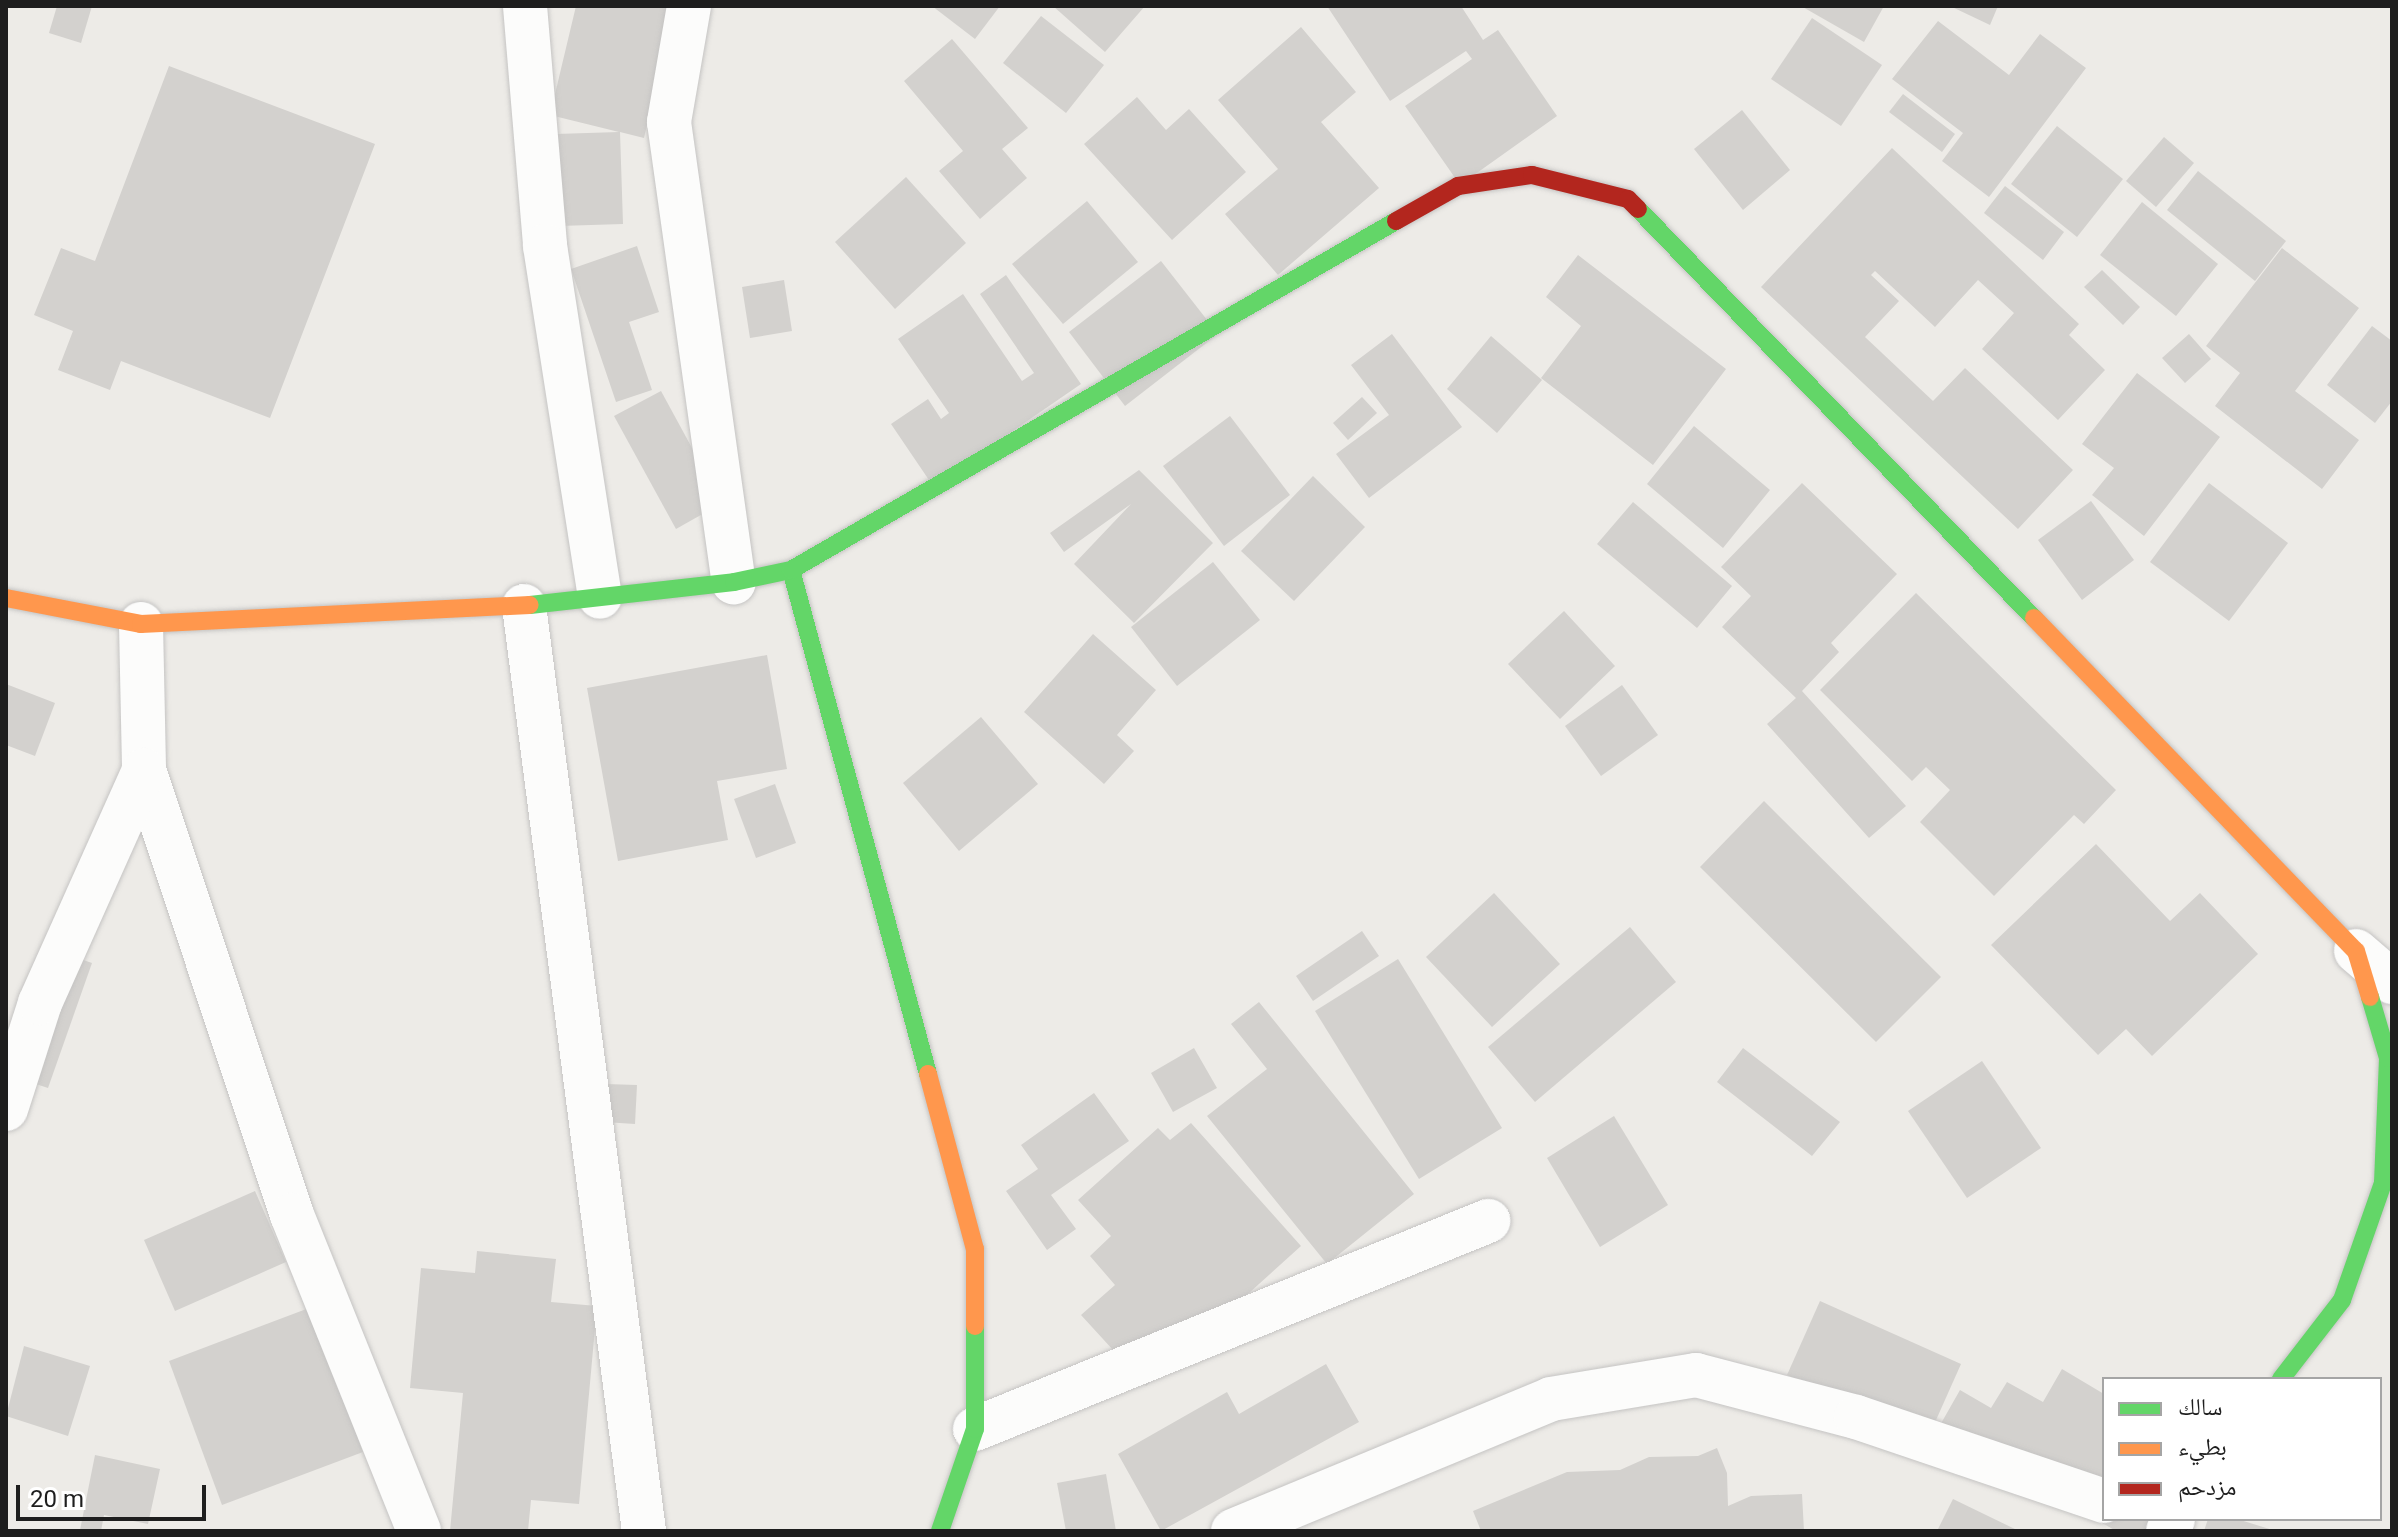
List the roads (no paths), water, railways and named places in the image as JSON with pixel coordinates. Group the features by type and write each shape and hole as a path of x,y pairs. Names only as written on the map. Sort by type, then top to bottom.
{"street":[{"path":"525,6 545,246 600,597"},
{"path":"689,6 669,122 734,582"},
{"path":"6,598 141,624 524,606 734,582 791,570 1458,186 1532,175 1628,199 2356,951 2392,982"},
{"path":"791,570 975,1249 975,1429 940,1531"},
{"path":"524,606 644,1531"},
{"path":"141,624 144,770 292,1215 419,1531"},
{"path":"6,1109 40,1003 144,770"},
{"path":"2283,1377 2342,1300 2383,1183 2388,1058 2356,951"},
{"path":"975,1429 1488,1221"},
{"path":"1233,1531 1551,1399 1696,1375 1856,1417 2102,1500"}]}
